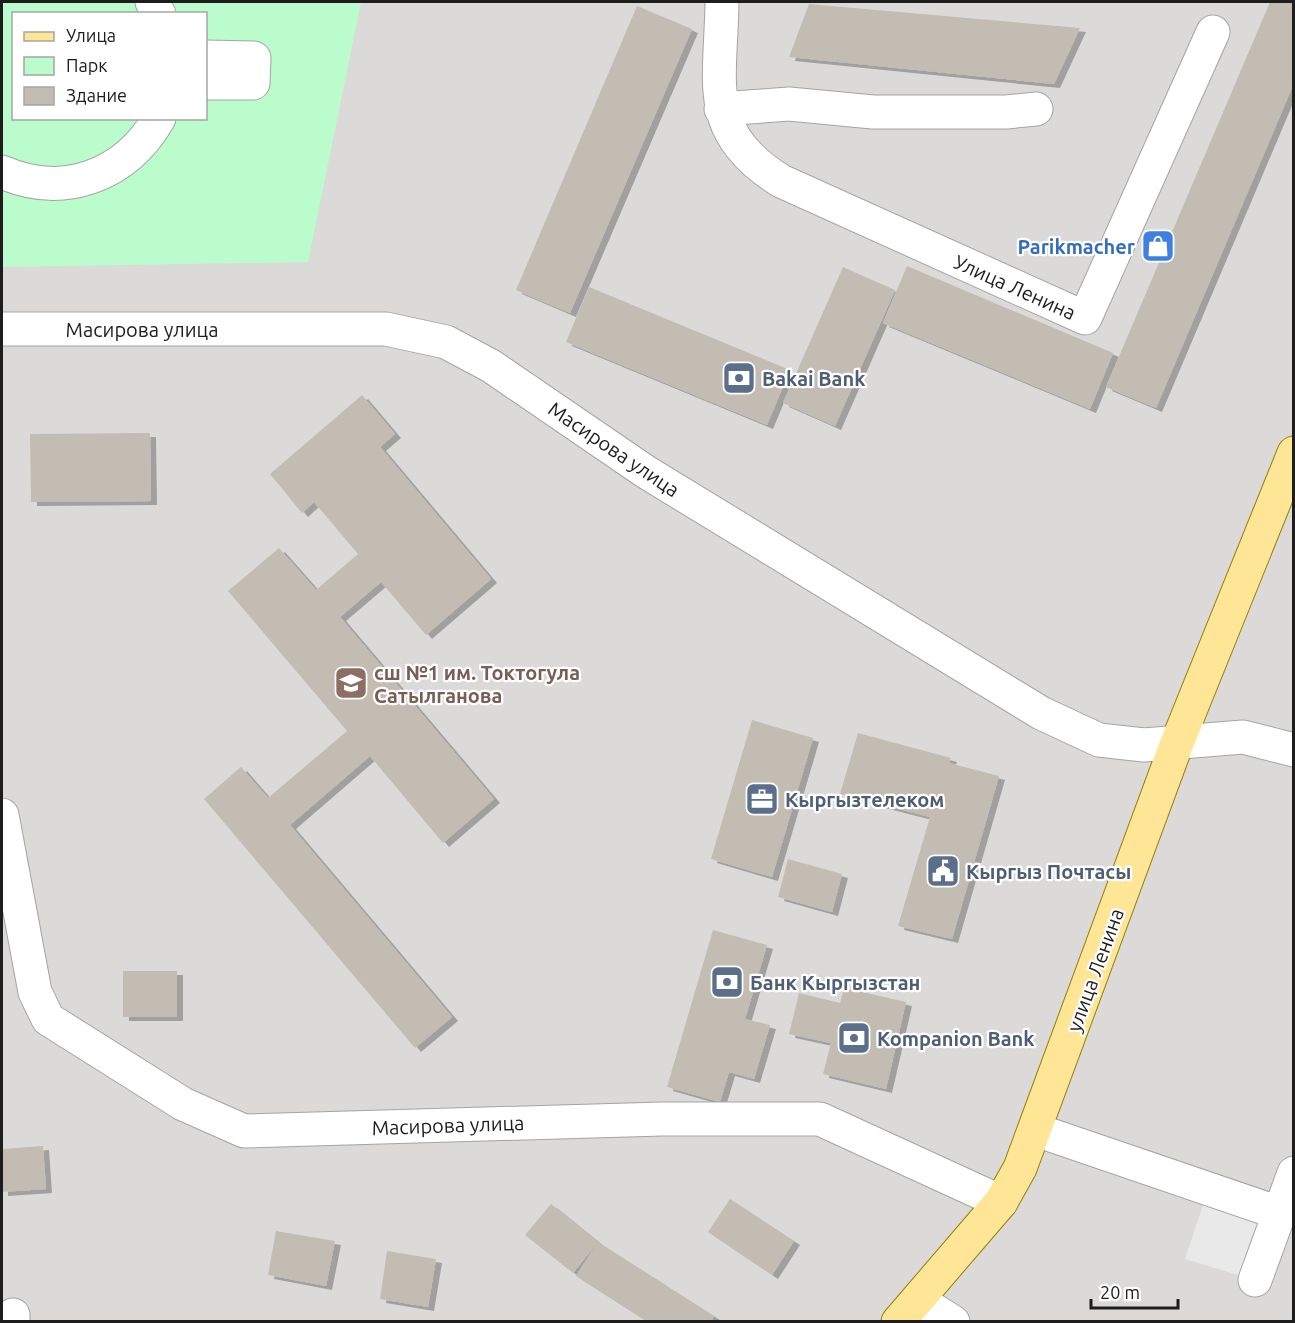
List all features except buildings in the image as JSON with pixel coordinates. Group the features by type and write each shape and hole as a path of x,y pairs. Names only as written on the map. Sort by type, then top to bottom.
{"main road":[{"name":"улица Ленина","path":"908,1311 1000,1202 1020,1168 1036,1130 1177,743 1293,453"}],"street":[{"name":"Улица Ленина","path":"722,2 721,109 728,132 742,152 781,181 1085,318 1213,32"},
{"path":"207,57 254,58 253,83 207,83"},
{"path":"721,109 789,104 873,112 1036,110"},
{"path":"2,172 15,178 48,184 78,182 95,177 126,159 145,140 158,120"},
{"name":"Масирова улица","path":"2,329 386,329 446,342 491,366 646,472 1041,713 1099,740 1144,746 1243,737 1293,750"},
{"name":"Масирова улица","path":"2,815 8,884 35,992 48,1019 183,1104 244,1131 662,1119 820,1119 1000,1202"},
{"path":"1036,1130 1279,1213"},
{"path":"1255,1280 1293,1173"},
{"path":"908,1311 953,1322"}],"shaded area":[{"path":"2,2 1293,2 1293,1321 2,1322"},
{"path":"1206,1196 1277,1219 1255,1280 1185,1259"}],"green space":[{"path":"2,2 361,2 308,262 2,267"}],"place":[{"name":"Parikmacher","path":"1158,246"},
{"name":"Bakai Bank","path":"739,378"},
{"name":"сш №1 им. Токтогула Сатылганова","path":"351,683"},
{"name":"Кыргызтелеком","path":"762,799"},
{"name":"Кыргыз Почтасы","path":"943,871"},
{"name":"Банк Кыргызстан","path":"727,982"},
{"name":"Kompanion Bank","path":"854,1038"}]}
